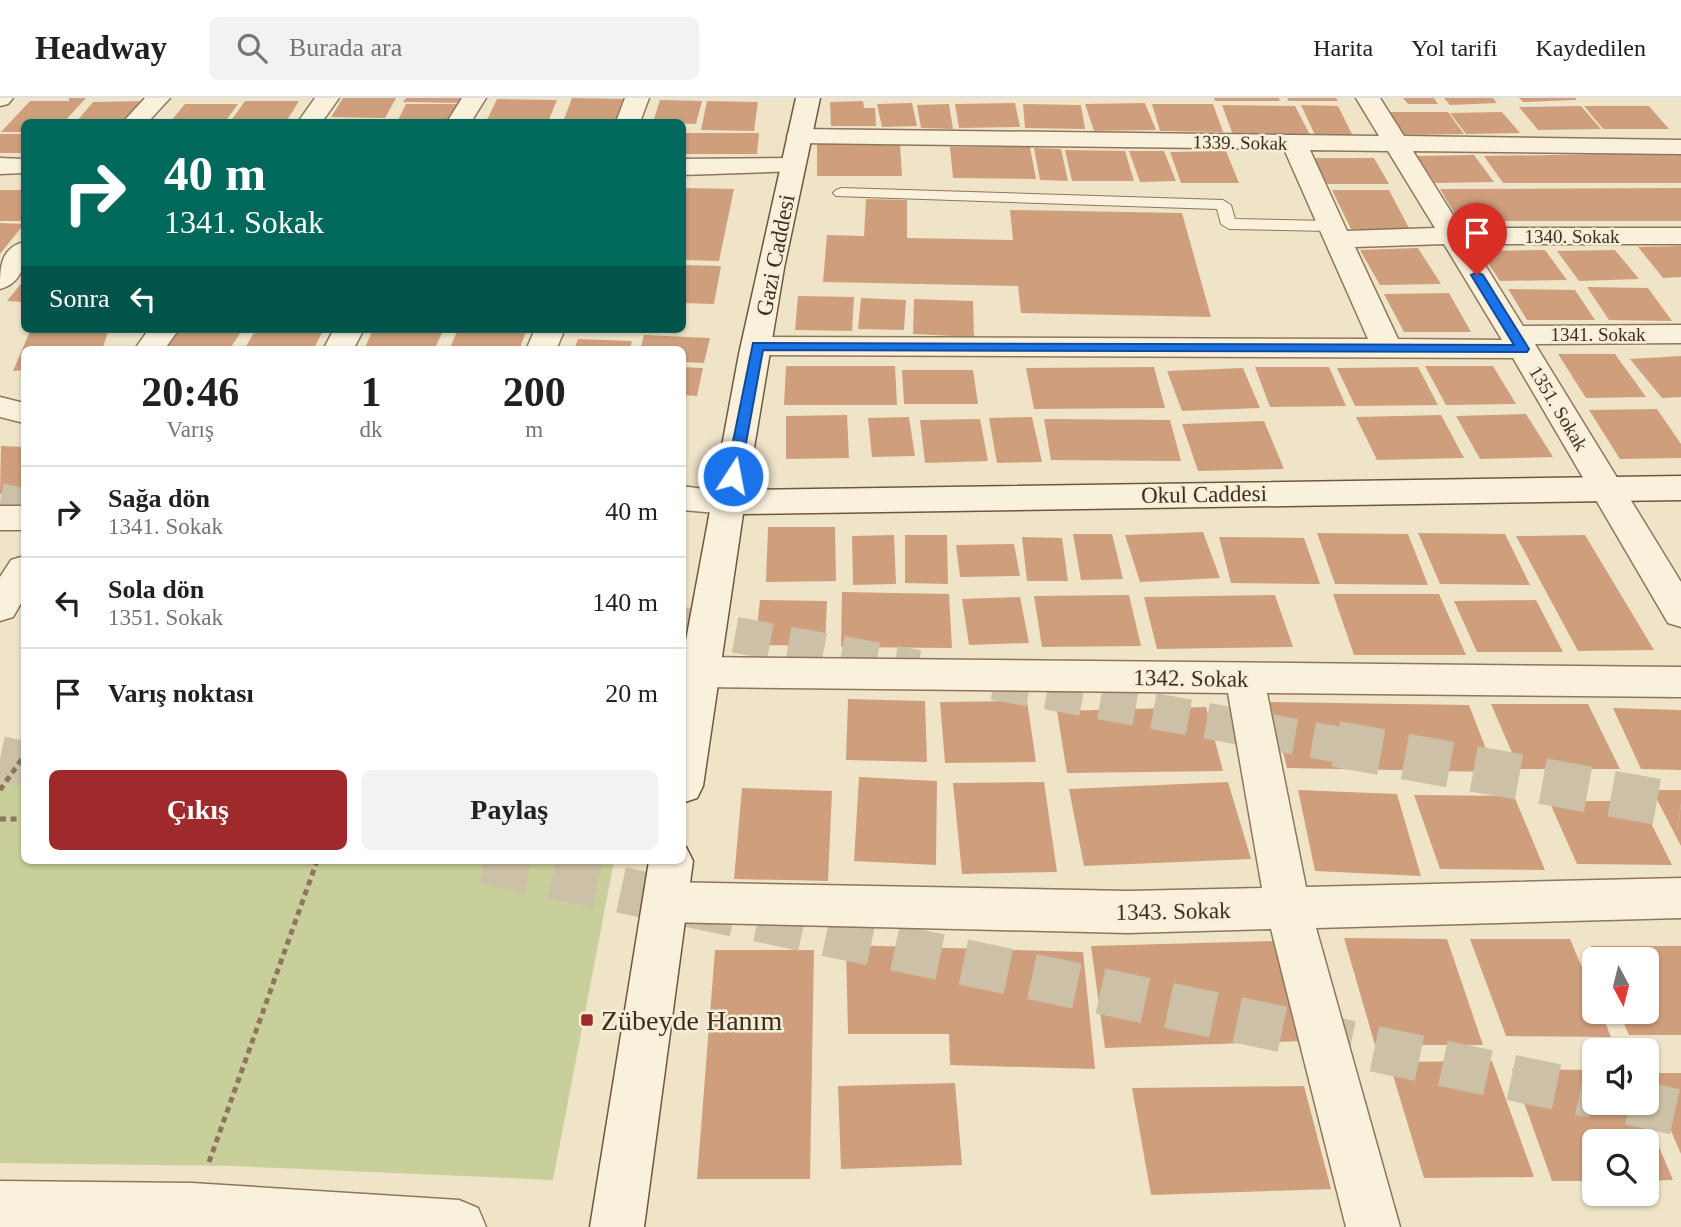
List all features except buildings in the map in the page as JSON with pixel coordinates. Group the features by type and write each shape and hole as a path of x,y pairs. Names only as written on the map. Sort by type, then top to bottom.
{"street":[{"path":"138,119 158,98"},
{"path":"312,119 327,98"},
{"path":"461,119 474,98"},
{"path":"629,119 637,98"},
{"name":"Gazi Caddesi","path":"686,761 728,502 792,166 808,98"},
{"name":"1351. Sokak","path":"1368,98 1681,613"},
{"name":"1339. Sokak","path":"799,136 1681,147"},
{"path":"1293,143 1387,348"},
{"path":"0,166 21,166"},
{"path":"686,167 792,166"},
{"name":"1340. Sokak","path":"1334,232 1452,236 1681,236"},
{"path":"0,280 21,254"},
{"name":"1341. Sokak","path":"757,346 1387,348 1681,334"},
{"path":"0,407 21,412"},
{"name":"Okul Caddesi","path":"686,498 728,502 1681,488"},
{"path":"0,518 21,518"},
{"path":"0,607 21,574"},
{"name":"1342. Sokak","path":"700,672 1681,682"},
{"path":"1245,678 1288,908 1373,1227"},
{"path":"617,1227 668,881"},
{"name":"1343. Sokak","path":"668,881 1128,912 1681,898"},
{"path":"0,1207 192,1209 459,1227"}],"lane":[{"path":"841,193 1223,205 1229,224 1334,232"}],"path":[{"path":"0,790 21,760"},
{"path":"0,818 21,819"},
{"path":"192,1209 316,864"}],"green space":[{"path":"0,779 21,781 21,864 613,864 553,1180 232,1166 0,1163"}],"tunnel":[{"path":"0,501 21,505"},
{"path":"686,626 918,668"},
{"path":"994,682 1346,746"},
{"path":"1336,744 1681,806"},
{"path":"0,759 21,763"},
{"path":"498,864 1582,1092"},
{"path":"1659,1108 1681,1113"}],"place":[{"name":"Zübeyde Hanım","path":"587,1020"}],"route":[{"path":"733,476 757,346 1522,349 1477,275"}]}
